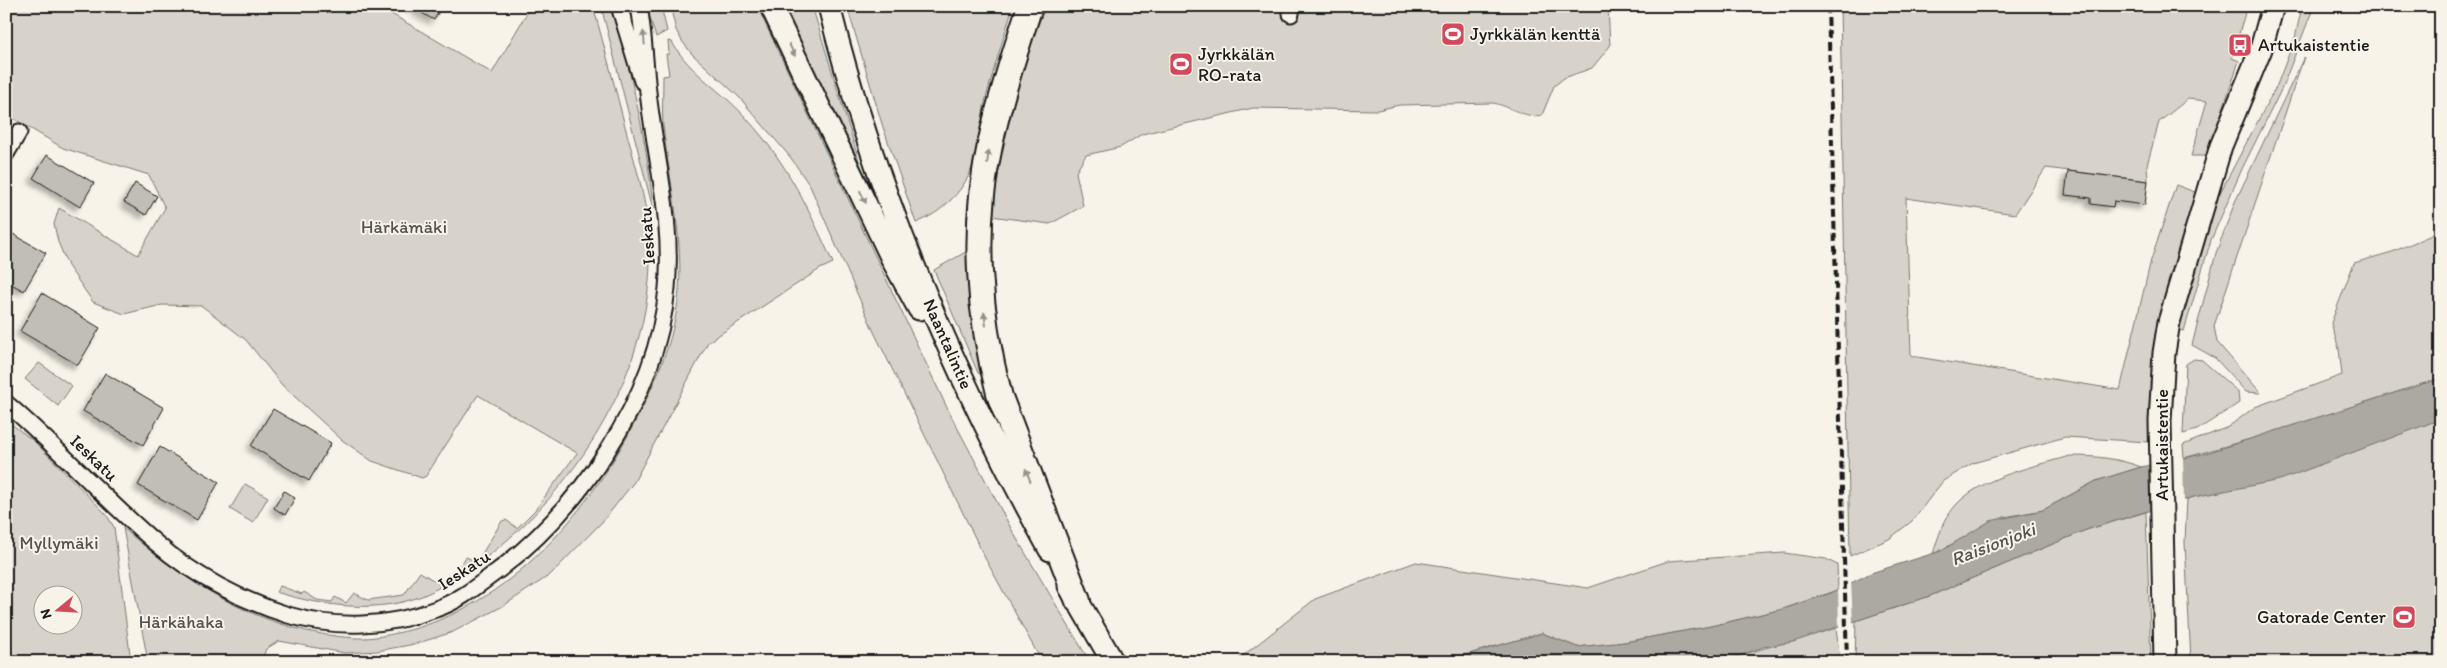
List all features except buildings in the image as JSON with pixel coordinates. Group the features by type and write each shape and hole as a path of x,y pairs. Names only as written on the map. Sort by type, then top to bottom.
{"main road":[{"path":"771,6 894,263 979,416"},
{"name":"Naantalintie","path":"829,6 852,86 894,214 931,308 979,416 1004,466 1113,662"},
{"path":"1030,6 1004,90 990,147 980,225 981,284 992,366 1000,397 1078,602"},
{"name":"Artukaistentie","path":"2165,662 2160,420 2164,352 2174,301 2221,146 2261,49 2273,6"}],"street":[{"name":"Ieskatu","path":"619,6 649,104"},
{"name":"Ieskatu","path":"6,403 158,545 220,585 251,600 307,620 348,625 404,618 452,602 504,567 539,536 575,497 630,410 660,332 668,258 662,191 649,104 644,33 639,6"},
{"path":"6,154 19,132"}],"green space":[{"name":"Härkämäki","path":"6,6 354,6 364,11 367,6 378,6 492,73 531,6 593,6 643,196 649,233 649,284 640,335 622,384 598,431 569,475 534,515 496,550 455,579 453,576 466,557 477,562 502,521 506,520 517,528 535,510 577,453 478,395 426,476 422,478 372,461 342,440 282,385 246,340 202,306 162,305 124,314 93,302 68,266 58,242 54,224 59,208 138,255 165,208 149,175 63,148 6,114"},
{"path":"601,6 613,6 643,133 653,209"},
{"path":"646,6 661,6 667,31 656,37"},
{"path":"670,6 757,6 949,412 1014,534 1090,662 1042,662 985,558 874,332 810,186 791,158 739,97 692,54 676,30"},
{"path":"780,6 812,6 861,167 858,168"},
{"path":"847,6 1013,6 986,98 978,146 971,171 952,199 926,219 916,223 882,124"},
{"path":"1046,6 1608,6 1610,46 1592,68 1564,78 1554,86 1542,115 1524,114 1493,103 1399,105 1378,110 1253,108 1142,134 1121,147 1086,155 1076,172 1083,206 1050,224 991,216 993,168 1019,70"},
{"path":"1840,6 2247,6 2232,58 2239,61 2207,156 2191,156 2207,101 2188,99 2159,122 2147,165 2148,181 2046,168 2015,214 1906,198 1911,356 2120,390 2151,260 2176,185 2200,194 2154,353 2149,442 2065,437 1973,463 1943,481 1912,521 1889,539 1850,556"},
{"path":"2302,6 2314,6 2282,88 2242,169 2211,240 2184,331 2178,330 2183,305 2213,206 2277,85 2295,38"},
{"name":"Härkähaka","path":"668,41 672,42 697,73 738,109 774,153 806,205 833,263 820,269 708,342 634,482 603,521 550,575 503,606 453,632 415,644 377,651 345,653 279,641 266,649 261,662 148,662 123,528 175,569 230,603 291,627 323,634 363,638 410,630 449,616 486,596 520,571 551,542 579,510 604,475 626,439 645,402 668,347 678,303 680,277 677,227 663,126 663,76 669,75 666,54 669,54"},
{"path":"2304,57 2214,326 2217,342 2261,393 2246,392 2215,358 2192,345 2216,253 2235,202"},
{"path":"2441,231 2441,378 2264,435 2184,458 2183,445 2228,427 2255,407 2342,375 2339,349 2331,323 2354,263 2392,252"},
{"path":"971,249 982,375 978,373 934,270"},
{"path":"2194,359 2202,360 2238,392 2239,403 2197,430 2183,434 2186,364"},
{"path":"39,363 72,386 58,406 25,379"},
{"path":"2441,419 2441,662 2191,662 2185,542 2187,499"},
{"name":"Myllymäki","path":"6,420 35,442 106,514 114,527 131,662 6,662"},
{"path":"2070,456 2106,458 2141,467 2096,481 2043,510 2004,517 1933,554 1939,534 1948,516 1967,495 1979,487 2009,474"},
{"path":"245,484 268,497 253,523 230,509"},
{"path":"2146,512 2151,662 1855,662 1856,621 1930,596 2086,530"},
{"path":"1784,553 1826,559 1837,565 1838,590 1783,609 1711,626 1625,642 1577,647 1542,633 1469,654 1423,662 1235,662 1315,599 1416,562 1588,588 1668,561"},
{"path":"420,572 438,583 440,587 421,596 380,606 338,605 296,598 276,592 280,586 302,594 304,592 317,600 332,602 335,597 346,603 354,593 368,600 404,595"},
{"path":"1836,628 1840,662 1722,662 1750,652"}],"water":[{"name":"Raisionjoki","path":"2441,378 2441,419 2280,480 2194,497 2086,530 1930,596 1793,642 1763,647 1722,662 1423,662 1469,654 1542,633 1577,647 1625,642 1711,626 1783,609 1831,593 1871,573 1941,551 1990,521 2043,510 2096,481 2141,467 2203,454"}],"pier":[{"path":"2183,455 2184,503 2151,513 2150,463"},
{"path":"1851,581 1853,624 1839,629 1838,587"}],"railway":[{"path":"1828,6 1847,662"}],"place":[{"name":"Jyrkkälän kenttä","path":"1453,34"},
{"name":"Artukaistentie","path":"2240,45"},
{"name":"Jyrkkälän RO-rata","path":"1181,64"},
{"name":"Gatorade Center","path":"2404,617"}]}
